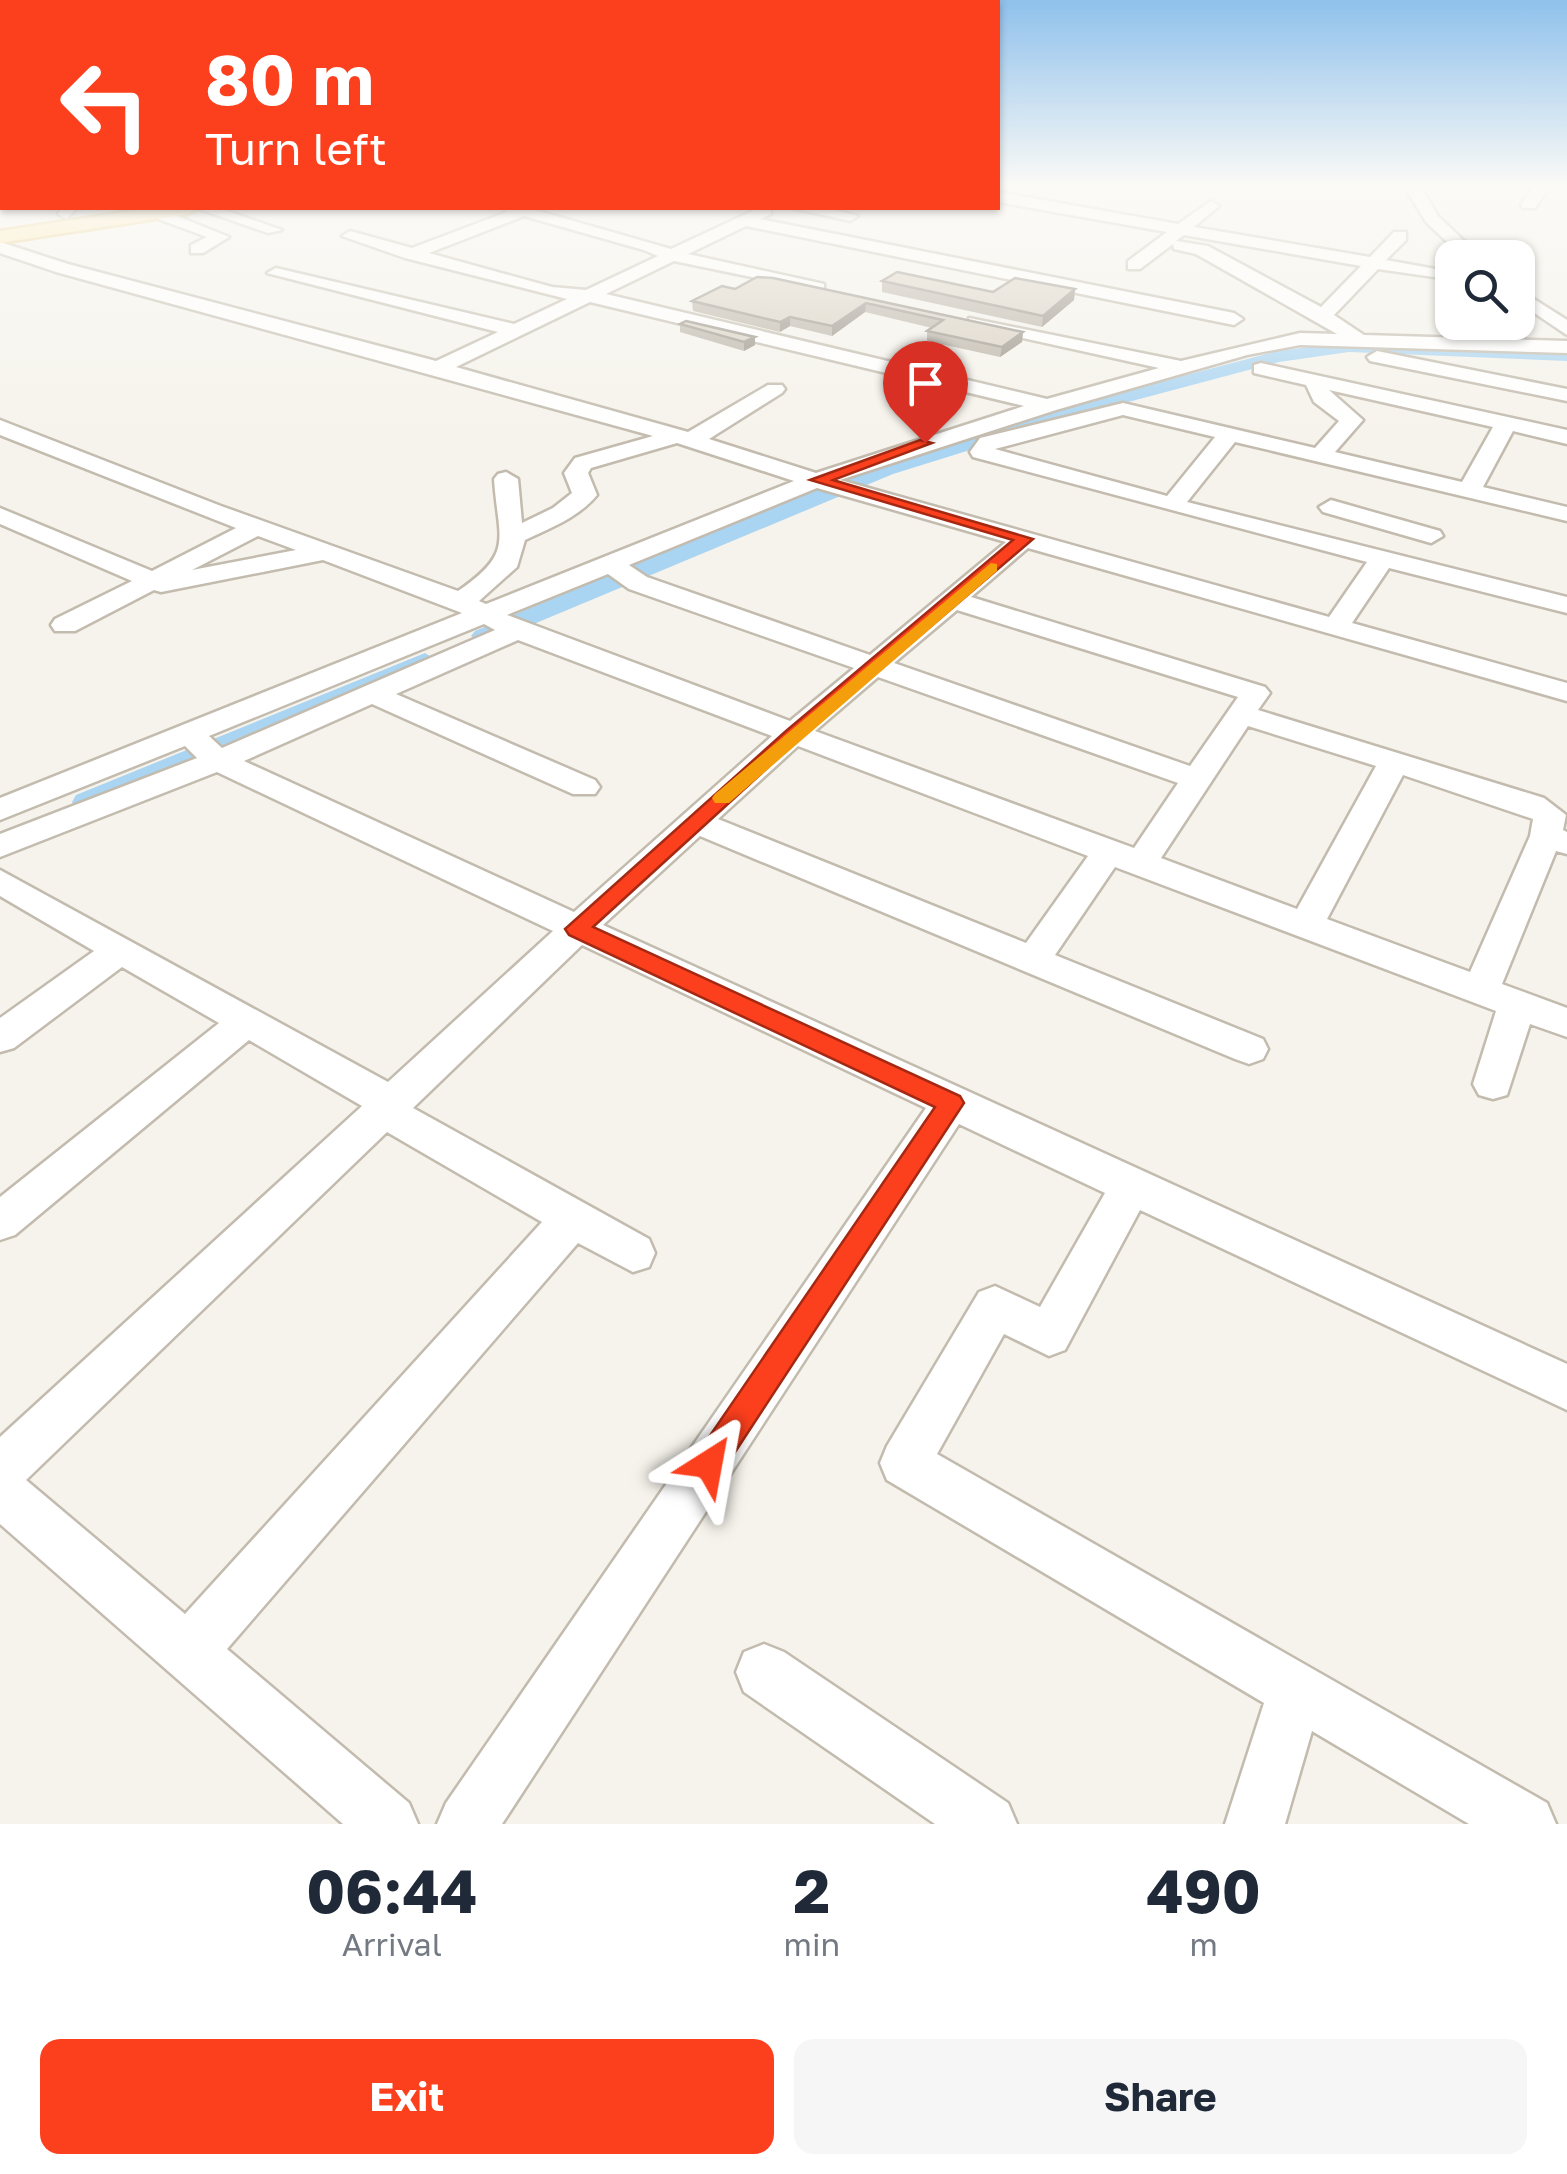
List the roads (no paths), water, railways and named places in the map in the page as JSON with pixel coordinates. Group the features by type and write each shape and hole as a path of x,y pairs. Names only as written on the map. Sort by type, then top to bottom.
{"street":[{"path":"74,271 438,368 684,438 821,482 1567,692"},
{"path":"474,271 1048,405"},
{"path":"438,368 641,271"},
{"path":"741,271 842,293"},
{"path":"995,271 1234,319"},
{"path":"1241,271 1324,316 1367,345 1404,362"},
{"path":"1324,316 1367,271"},
{"path":"1419,271 1434,274"},
{"path":"276,272 518,330"},
{"path":"244,317 323,284"},
{"path":"1535,306 1567,329"},
{"path":"954,318 1180,367"},
{"path":"0,846 201,745 625,573 821,482 966,443 1048,405 1180,367 1300,340 1367,345 1567,347"},
{"path":"1567,395 1356,352 1261,369 1567,437"},
{"path":"1315,381 1321,398 1352,420 1320,455"},
{"path":"514,536 562,513 585,495 576,473 583,464 684,438 775,389"},
{"path":"966,443 988,443 1123,409 1567,514"},
{"path":"1469,490 1506,424"},
{"path":"0,427 460,602 500,623 792,735 1567,1023"},
{"path":"1172,505 1230,434"},
{"path":"966,443 1172,505 1567,605"},
{"path":"1310,540 1358,464"},
{"path":"460,602 496,578 511,558 514,536 506,479"},
{"path":"1331,507 1432,536"},
{"path":"0,515 152,580 177,583 324,552"},
{"path":"65,625 257,527"},
{"path":"0,1471 577,929 792,735 1024,539"},
{"path":"1336,626 1382,558"},
{"path":"625,573 877,667 1197,779"},
{"path":"954,600 1255,693 1197,779 1033,960"},
{"path":"0,810 370,693 500,623"},
{"path":"370,693 584,787"},
{"path":"1241,714 1550,815 1556,839 1499,997 1493,1084"},
{"path":"201,745 577,929 1567,1388"},
{"path":"1306,925 1394,762"},
{"path":"696,822 1250,1049"},
{"path":"0,882 247,1022 632,1254"},
{"path":"0,1038 120,950"},
{"path":"0,1222 247,1022"},
{"path":"467,1824 951,1103"},
{"path":"1131,1187 1049,1336 995,1306 905,1463 1526,1824"},
{"path":"188,1652 572,1219"},
{"path":"0,1491 388,1824"},
{"path":"764,1672 987,1824"},
{"path":"1254,1824 1296,1691"}],"waterway":[{"path":"484,636 885,469 1095,405 1278,357 1349,347 1567,355"},
{"path":"87,802 425,661"}]}
